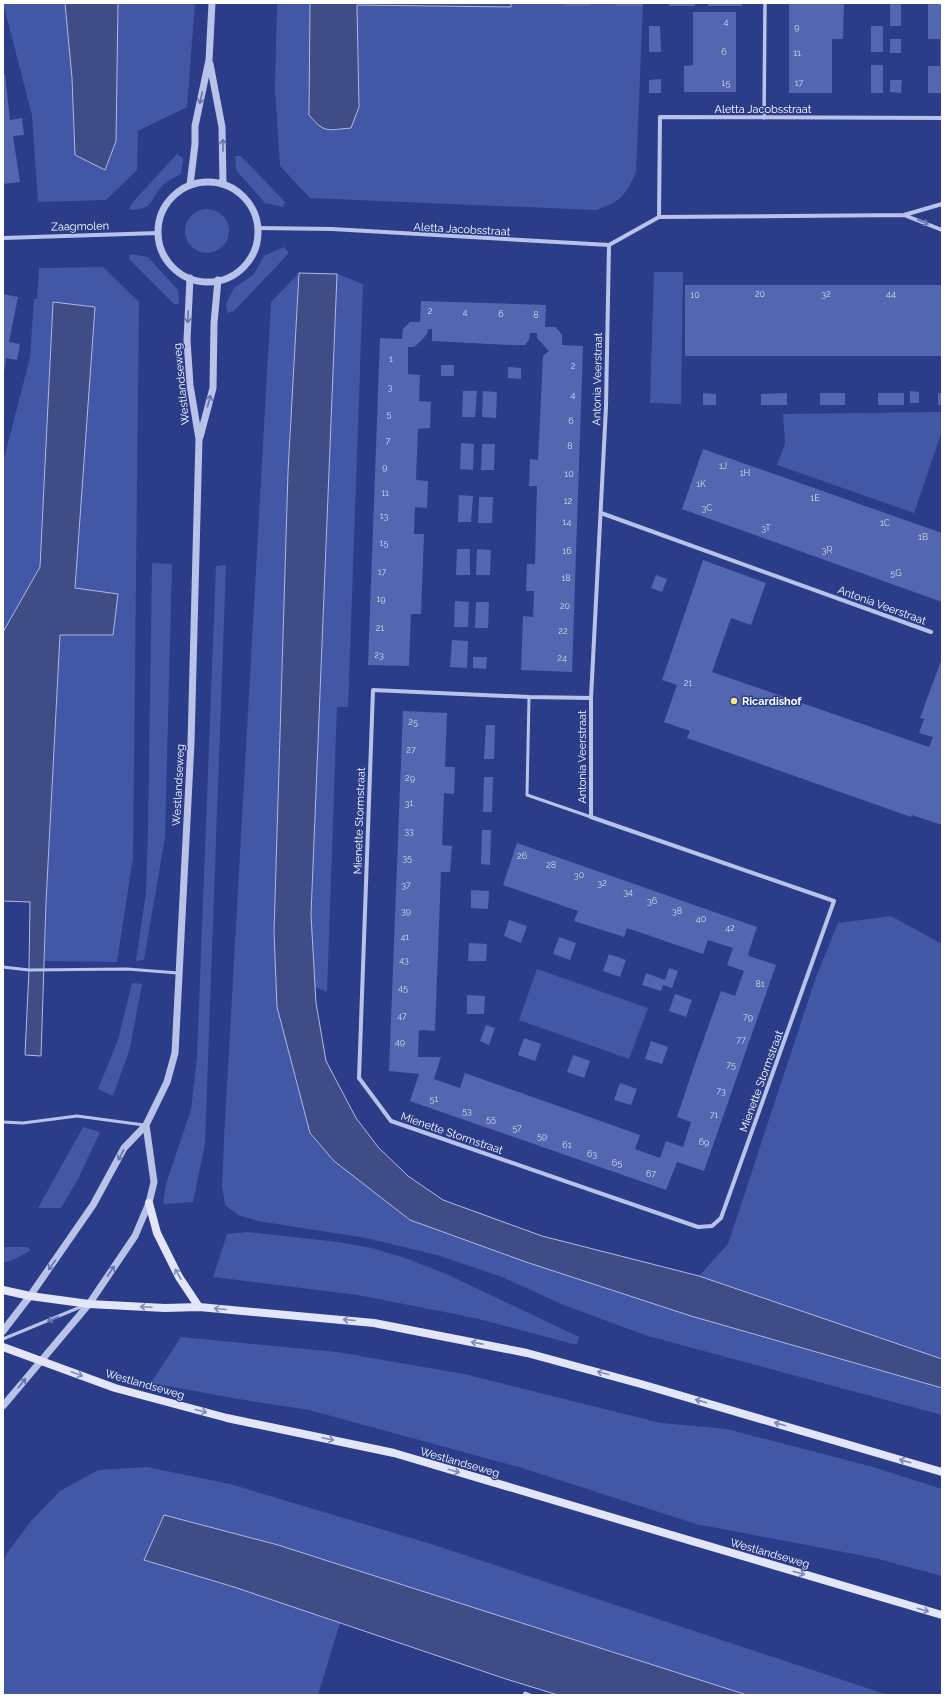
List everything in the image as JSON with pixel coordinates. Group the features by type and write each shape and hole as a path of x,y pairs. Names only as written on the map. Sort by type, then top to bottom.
{"main road":[{"path":"149,1203 157,1233 179,1277 199,1307"},
{"path":"3,1290 30,1296 89,1304 165,1308 199,1307 374,1323 527,1353 648,1386 942,1472"},
{"name":"Westlandseweg","path":"3,1346 115,1388 227,1418 394,1454 942,1615"}],"street":[{"path":"190,185 195,144 195,126 209,60 212,3"},
{"path":"764,118 765,3"},
{"path":"209,60 222,127 222,184"},
{"name":"Aletta Jacobsstraat","path":"659,217 660,118 942,118"},
{"path":"201,182 222,184 238,192 250,205 257,228 256,242 252,255 243,267 232,275 218,280 204,281 190,278 179,273 164,255 158,232 160,217 167,204 177,192 190,185 201,182"},
{"path":"609,245 659,217 904,215 942,204"},
{"path":"904,215 942,230"},
{"name":"Aletta Jacobsstraat","path":"257,228 332,229 609,245"},
{"name":"Zaagmolen","path":"3,238 158,232"},
{"name":"Antonia Veerstraat","path":"609,245 606,407 592,698 591,817 834,901"},
{"name":"Westlandseweg","path":"3,1331 30,1296 94,1205 124,1148 146,1125 167,1082 175,1053 191,743 199,439 190,386 187,340 190,278"},
{"name":"Westlandseweg","path":"199,439 213,388 214,322 218,280"},
{"name":"Antonia Veerstraat","path":"601,513 931,632"},
{"name":"Mienette Stormstraat","path":"592,698 530,697 373,690 359,1078 392,1121 698,1227 712,1226 722,1218 834,901"},
{"path":"3,1406 40,1360 89,1304 135,1236 149,1203 154,1182 146,1125"}],"lane":[{"path":"530,697 527,795 591,817"},
{"path":"3,967 29,970 127,969 180,974"},
{"path":"3,1122 23,1123 78,1116 146,1125"},
{"path":"3,1339 89,1304"},
{"path":"524,1695 525,1693 530,1695"}],"shaded area":[{"path":"3,3 65,3 72,78 116,141 118,3 195,3 187,107 138,131 137,170 106,200 38,202 32,115"},
{"path":"65,3 118,3 116,141 105,170 75,155 72,78"},
{"path":"277,3 310,3 309,115 359,107 357,5 511,7 511,3 643,4 636,172 629,187 617,201 596,210 310,198 280,166 275,89"},
{"path":"310,3 511,3 511,7 357,5 359,107 351,128 331,130 323,128 309,115"},
{"path":"177,154 183,158 181,174 162,186 150,204 143,208 129,210 132,203"},
{"path":"235,156 241,156 285,202 283,207 265,203 236,170"},
{"path":"207,209 219,213 225,219 229,231 225,243 219,249 207,253 195,249 189,243 185,231 189,219 195,213"},
{"path":"284,247 289,253 234,311 227,313 226,304 234,288 254,274 264,256"},
{"path":"130,254 148,257 178,290 179,304 174,304 129,259"},
{"path":"103,267 139,302 133,857 117,962 45,961 46,902 60,635 113,635 118,595 75,589 94,307 53,302 40,567 3,632 3,462 30,358 34,299 37,299 39,268"},
{"path":"654,272 683,272 681,404 650,403"},
{"path":"299,273 288,472 274,932 277,1007 310,1133 334,1161 410,1220 526,1262 691,1316 942,1388 942,1415 648,1336 566,1306 502,1277 437,1255 366,1238 258,1221 238,1215 225,1205 222,1186 224,1139 271,302"},
{"path":"299,273 337,274 311,915 316,1003 326,1061 356,1118 378,1147 408,1176 443,1200 542,1236 699,1276 942,1359 942,1388 691,1316 526,1262 410,1220 334,1161 310,1133 277,1007 274,932 288,472"},
{"path":"337,274 363,284 348,707 337,707 327,992 310,985 311,915"},
{"path":"53,302 95,307 75,588 118,594 113,635 60,635 46,902 41,1056 25,1055 29,970 30,902 3,901 3,632 40,567"},
{"path":"942,412 942,431 914,513 777,465 785,443 783,414"},
{"path":"152,563 172,564 165,837 144,960 136,961 146,892"},
{"path":"226,565 205,1144 193,1202 163,1204 166,1184 191,1110 197,1057 216,566"},
{"path":"891,916 942,944 942,1359 699,1276 728,1244 816,977 838,923"},
{"path":"537,969 648,1008 629,1059 519,1020"},
{"path":"132,983 142,984 130,1048 113,1096 98,1089 118,1040"},
{"path":"83,1127 100,1132 78,1179 61,1208 38,1208"},
{"path":"247,1232 338,1242 372,1248 405,1258 444,1273 579,1337 577,1345 475,1318 358,1295 213,1277 227,1234"},
{"path":"3,1247 27,1247 31,1250 15,1259 3,1263"},
{"path":"181,1337 337,1352 464,1374 661,1423 727,1429 873,1467 942,1489 942,1576 875,1558 696,1524 522,1468 309,1410 151,1383"},
{"path":"147,1467 230,1484 431,1544 888,1695 747,1695 278,1545 164,1515 144,1560 234,1587 340,1623 318,1695 3,1695 3,1562 7,1553 31,1521 60,1491 98,1470"},
{"path":"164,1515 278,1545 747,1695 558,1695 506,1679 234,1587 144,1560"}],"building":[{"path":"563,3 590,3 590,6 563,6"},
{"path":"616,3 642,3 642,6 616,6"},
{"path":"669,3 695,3 695,6 669,6"},
{"path":"708,3 742,3 742,6 708,6"},
{"path":"789,3 844,3 843,39 832,39 832,93 789,93"},
{"path":"890,3 901,3 901,26 890,26"},
{"path":"928,3 942,3 942,93 928,93 928,66 940,66 940,39 928,39"},
{"path":"693,12 736,12 736,92 684,92 684,66 693,65"},
{"path":"649,26 660,26 661,52 649,52"},
{"path":"871,26 883,26 883,52 871,52"},
{"path":"890,39 901,39 901,53 890,53"},
{"path":"871,65 883,65 883,93 871,93"},
{"path":"5,74 10,120 22,118 24,135 13,136 20,182 3,184 3,75"},
{"path":"661,79 661,93 649,93 649,80"},
{"path":"890,80 902,80 901,93 890,92"},
{"path":"685,285 942,285 942,356 685,356"},
{"path":"3,294 18,297 9,342 20,344 17,360 6,358 4,372"},
{"path":"421,301 546,305 545,327 555,327 559,331 562,335 562,345 583,346 572,672 521,670 523,616 533,617 534,591 526,591 527,564 535,564 537,486 529,486 530,459 538,460 543,356 549,351 537,338 537,333 530,333 529,340 525,345 509,345 432,341 432,329 428,329 427,334 414,347 408,347 408,374 420,375 419,401 431,402 430,428 418,429 416,480 428,481 427,508 415,507 414,534 424,534 421,614 411,614 409,666 368,665 380,338 402,339 403,329 410,322 420,322"},
{"path":"441,365 454,365 454,376 441,376"},
{"path":"508,367 521,368 521,379 508,378"},
{"path":"463,391 477,391 475,417 462,417"},
{"path":"483,391 497,392 496,418 482,417"},
{"path":"910,391 919,392 919,403 910,403"},
{"path":"703,393 716,394 716,405 703,405"},
{"path":"787,393 787,405 761,405 761,394"},
{"path":"820,393 845,393 845,405 820,405"},
{"path":"878,393 904,393 904,405 878,405"},
{"path":"938,393 942,393 942,405 938,405"},
{"path":"461,443 474,444 473,470 460,469"},
{"path":"482,444 495,444 494,470 481,470"},
{"path":"703,449 942,533 942,602 682,509"},
{"path":"459,495 473,496 471,522 458,522"},
{"path":"479,497 493,497 492,523 478,523"},
{"path":"457,549 470,549 470,575 456,575"},
{"path":"477,549 491,550 490,575 476,575"},
{"name":"Ricardishof","path":"703,560 766,583 751,625 731,618 712,672 929,747 933,737 919,733 924,719 920,718 942,658 942,825 912,815 911,817 687,738 690,731 664,722 677,685 662,680"},
{"path":"656,575 667,579 662,592 651,588"},
{"path":"455,601 469,602 468,627 454,627"},
{"path":"476,602 489,602 488,628 475,628"},
{"path":"452,640 468,641 467,668 450,667"},
{"path":"473,657 487,657 486,669 473,668"},
{"path":"403,711 447,713 445,767 455,767 454,794 444,793 442,845 452,846 450,872 441,872 435,1031 419,1030 418,1057 441,1057 434,1079 460,1088 465,1073 640,1135 635,1149 660,1158 666,1141 683,1147 691,1122 677,1117 694,1066 721,991 735,996 744,971 727,965 733,948 708,940 703,954 627,928 624,937 574,921 578,911 503,885 517,843 757,927 748,954 749,956 776,965 704,1171 677,1162 666,1190 410,1101 419,1074 389,1071"},
{"path":"486,725 495,725 494,759 484,759"},
{"path":"484,777 493,777 492,812 483,812"},
{"path":"482,830 491,830 490,865 481,864"},
{"path":"471,890 489,891 488,909 471,908"},
{"path":"509,920 527,926 521,943 504,936"},
{"path":"559,937 576,943 570,960 553,954"},
{"path":"469,943 487,944 486,961 468,961"},
{"path":"609,954 626,960 620,977 603,971"},
{"path":"669,968 678,971 672,988 663,985 661,991 642,985 646,973 665,980"},
{"path":"675,994 692,1000 686,1017 669,1011"},
{"path":"467,995 485,996 484,1014 467,1014"},
{"path":"486,1025 495,1028 489,1045 480,1041"},
{"path":"524,1038 541,1044 535,1061 518,1055"},
{"path":"651,1041 668,1047 662,1064 645,1059"},
{"path":"573,1055 590,1061 584,1078 567,1072"},
{"path":"620,1083 637,1089 631,1105 614,1100"}],"place":[{"name":"Ricardishof","path":"734,701"}]}
